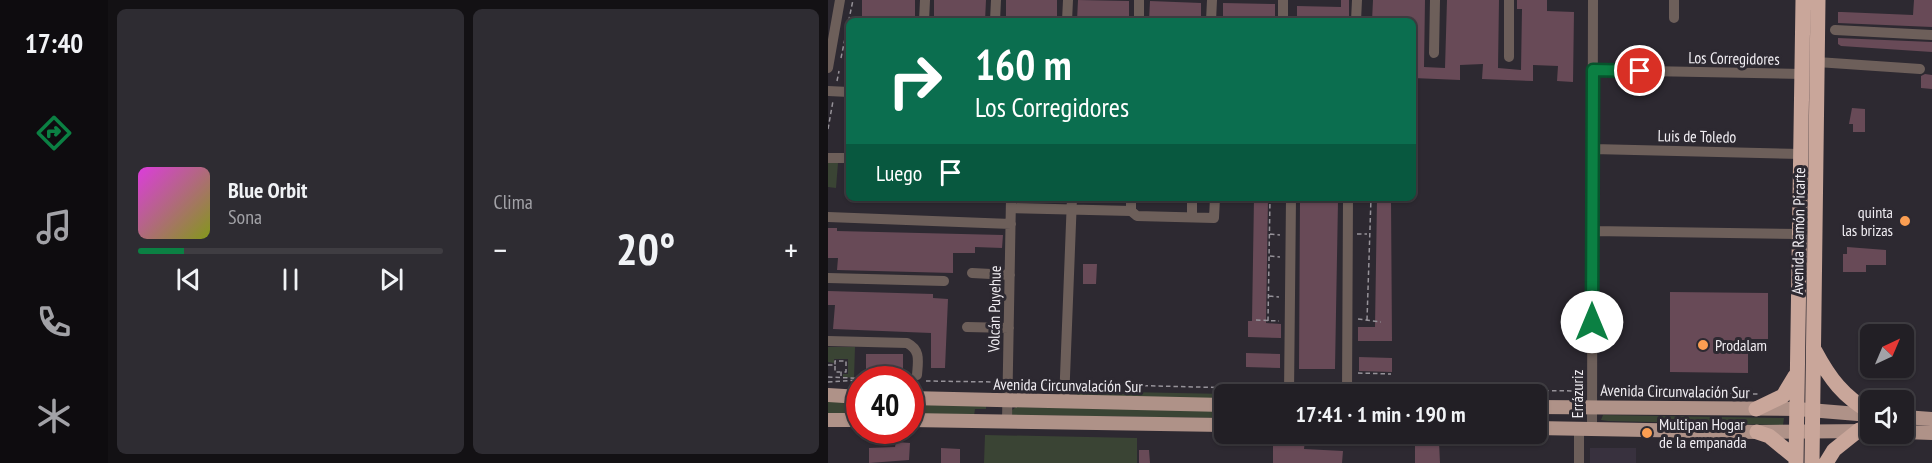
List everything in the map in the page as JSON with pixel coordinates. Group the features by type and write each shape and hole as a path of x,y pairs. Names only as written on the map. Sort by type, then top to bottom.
{"highway":[{"name":"Avenida Ramón Picarte","path":"1796,461 1803,0"},
{"name":"Avenida Ramón Picarte","path":"1812,463 1818,0"},
{"path":"1802,74 1817,65"},
{"path":"1814,349 1835,385 1860,407"},
{"path":"1756,409 1783,396 1798,370"},
{"path":"1757,432 1769,436 1796,461"},
{"path":"1826,463 1834,450 1860,434"}],"main road":[{"path":"828,395 846,396"},
{"name":"Avenida Circunvalación Sur","path":"924,398 1214,405"},
{"name":"Avenida Circunvalación Sur","path":"1547,407 1797,409 1860,413"},
{"path":"1914,418 1932,419"},
{"path":"828,420 846,420"},
{"path":"924,420 1214,429"},
{"path":"1547,433 1585,429 1860,431"},
{"path":"1914,432 1932,433"}],"street":[{"path":"924,18 925,0"},
{"path":"995,18 996,0"},
{"path":"1067,18 1068,0"},
{"path":"1138,18 1139,0"},
{"path":"1211,18 1212,0"},
{"path":"1283,18 1284,0"},
{"path":"1356,18 1357,0"},
{"path":"1434,0 1434,53"},
{"path":"1509,0 1509,57"},
{"name":"Errázuriz","path":"1579,463 1592,406 1593,0"},
{"path":"1674,0 1674,18"},
{"path":"828,68 836,3"},
{"path":"1835,30 1932,35"},
{"path":"1817,65 1920,69"},
{"name":"Los Corregidores","path":"1593,70 1802,74"},
{"path":"828,91 846,92"},
{"name":"Luis de Toledo","path":"1593,149 1801,154"},
{"path":"828,158 846,159"},
{"path":"1131,201 1131,211"},
{"path":"1192,201 1192,218"},
{"path":"1011,203 1072,204 1131,211 1137,216 1215,218 1215,201"},
{"path":"1290,384 1292,201"},
{"path":"1347,384 1348,201"},
{"name":"Volcán Puyehue","path":"1006,421 1011,203"},
{"path":"1064,402 1072,204"},
{"path":"828,217 1011,224"},
{"path":"1592,231 1799,234"},
{"path":"972,273 1010,275"},
{"path":"828,278 944,281"},
{"path":"968,327 1009,328"},
{"path":"828,341 907,343 916,350 918,366"}],"path":[{"path":"1268,321 1270,201"},
{"path":"1367,320 1371,201"},
{"path":"1269,234 1284,235"},
{"path":"1354,234 1368,234"},
{"path":"1269,256 1283,257"},
{"path":"1361,256 1368,256"},
{"path":"1268,296 1283,297"},
{"path":"1360,297 1367,297"},
{"path":"1348,319 1381,322"},
{"path":"1256,320 1290,321"},
{"path":"836,361 846,361 846,372 835,372 835,366 836,361"},
{"path":"828,365 835,366"},
{"path":"841,372 841,378"},
{"path":"1354,373 1392,374"},
{"path":"828,377 846,378"},
{"path":"828,382 846,381"}],"shaded area":[{"path":"1590,448 1636,448 1636,463 1590,463"}],"green space":[{"path":"828,162 838,163 836,188 828,187"},
{"path":"828,347 855,347 854,366 848,366 848,359 834,359 834,363 828,362"},
{"path":"1077,391 1214,394 1214,399 1076,396"},
{"path":"828,401 846,402 846,415 828,414"},
{"path":"924,404 986,406 986,409 975,409 974,416 924,415"},
{"path":"1016,407 1214,410 1214,418 1012,415 1011,411"},
{"path":"1603,415 1784,418 1783,425 1608,421 1601,420"},
{"path":"985,435 1137,438 1137,463 984,463"}],"building":[{"path":"862,0 915,0 915,18 862,18"},
{"path":"934,0 986,0 985,18 934,18"},
{"path":"1006,0 1057,0 1057,18 1006,18"},
{"path":"1078,0 1129,1 1129,18 1077,18"},
{"path":"1341,0 1349,0 1349,18 1297,18 1297,6 1341,7"},
{"path":"1373,0 1425,0 1424,67 1445,68 1447,0 1499,0 1498,68 1521,70 1522,9 1517,9 1517,0 1547,0 1547,11 1574,12 1573,82 1557,81 1558,66 1533,65 1533,81 1482,79 1483,64 1460,65 1460,80 1416,78 1416,18 1372,18"},
{"path":"1914,0 1932,0 1932,27 1838,23 1838,12 1913,15"},
{"path":"1150,1 1201,3 1201,18 1149,18"},
{"path":"1223,3 1275,4 1275,18 1223,18"},
{"path":"1838,38 1932,42 1932,52 1841,46 1838,44"},
{"path":"1932,75 1932,89 1921,88 1921,76"},
{"path":"1852,108 1865,109 1865,132 1853,132 1853,124 1849,124"},
{"path":"1254,201 1268,201 1266,323 1281,324 1281,338 1248,337 1248,321 1252,321"},
{"path":"1300,201 1338,201 1335,369 1299,369"},
{"path":"1377,201 1391,201 1392,341 1358,341 1358,327 1375,327"},
{"path":"828,228 837,228 837,231 1003,235 1002,248 975,247 975,253 953,253 953,273 837,270 838,258 828,258"},
{"path":"1847,247 1886,250 1886,265 1866,265 1866,272 1843,272 1843,254 1847,254"},
{"path":"1083,264 1097,264 1096,284 1083,284"},
{"path":"828,291 933,294 933,298 948,299 945,368 931,368 931,333 833,329 835,305 828,305"},
{"path":"1670,292 1768,293 1768,339 1748,339 1748,373 1670,372"},
{"path":"1246,353 1280,354 1280,368 1246,367"},
{"path":"866,354 903,354 903,366 866,366"},
{"path":"1359,357 1392,358 1392,372 1359,371"},
{"path":"896,444 910,444 909,460 869,463 869,448 895,447"},
{"path":"1273,444 1305,444 1304,449 1343,451 1342,463 1273,463"},
{"path":"1415,444 1439,444 1440,463 1415,463"},
{"path":"941,448 960,449 960,463 941,463"},
{"path":"1139,450 1149,450 1150,463 1139,463"}],"place":[{"name":"quinta las brizas","path":"1905,221"},
{"name":"Prodalam","path":"1703,345"},
{"name":"Multipan Hogar de la empanada","path":"1647,433"}],"route":[{"path":"1592,322 1593,70 1640,71"}]}
